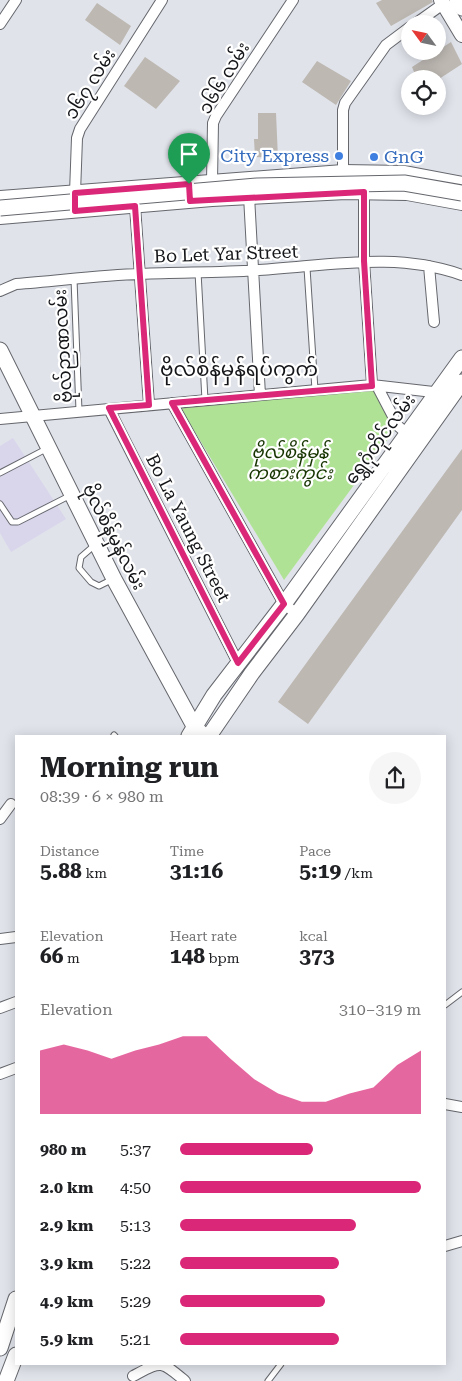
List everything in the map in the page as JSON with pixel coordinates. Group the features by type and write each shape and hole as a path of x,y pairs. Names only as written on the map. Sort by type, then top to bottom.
{"main road":[{"path":"447,1 462,8"},
{"path":"447,1 462,35"},
{"path":"0,198 343,172 405,174 462,184"},
{"path":"189,184 190,201"},
{"path":"0,208 210,190 337,184 404,184 462,193"},
{"path":"0,217 250,196 364,192 407,193 462,203"},
{"path":"30,197 31,214"},
{"name":"ဗိုလ်စိန်မှန်လမ်း","path":"0,350 96,544 196,733"},
{"name":"ရွှေဂုံတိုင်လမ်း","path":"448,396 462,358"},
{"name":"ရွှေဂုံတိုင်လမ်း","path":"196,733 238,663 413,439 462,382"},
{"name":"ရွှေဂုံတိုင်လမ်း","path":"210,735 252,673 297,614 413,439"},
{"path":"0,1348 15,1302"},
{"path":"6,1381 15,1358"}],"street":[{"path":"0,24 16,0"},
{"name":"၁၆၇ လမ်း","path":"75,193 77,138 80,129 162,0"},
{"name":"၁၆၆ လမ်း","path":"212,181 213,123 216,116 293,0"},
{"path":"428,15 447,1"},
{"path":"343,172 342,110 386,45 401,34"},
{"path":"364,192 364,261 374,386 398,426 413,439"},
{"path":"250,196 260,395"},
{"path":"135,206 149,405"},
{"name":"Bo Let Yar Street","path":"0,291 16,284 74,279 139,274 307,268 364,261 400,262 429,266 462,275"},
{"path":"429,266 434,322"},
{"path":"0,419 374,386 448,396"},
{"path":"172,403 284,604 297,614"},
{"name":"Bo La Yaung Street","path":"109,408 238,663"},
{"path":"0,819 11,804"},
{"path":"0,938 15,937"},
{"path":"0,1008 15,1002"},
{"path":"0,1074 15,1068"},
{"path":"446,1104 462,1107"},
{"path":"446,1246 462,1241"},
{"path":"133,1376 160,1365"},
{"path":"163,1365 185,1381"}],"lane":[{"path":"75,193 75,211"},
{"path":"307,268 315,390"},
{"path":"198,272 205,400"},
{"name":"ဗိုလ်ဉာဏလမ်း","path":"74,279 80,411"},
{"path":"0,473 48,448"},
{"path":"0,504 12,522 18,522 72,495"},
{"path":"96,544 82,558 79,568 91,582 99,586 114,579"},
{"path":"446,1004 462,992"},
{"path":"268,1381 280,1365"}],"shaded area":[{"path":"13,438 66,519 11,552 0,533 0,446"}],"green space":[{"name":"ဗိုလ်စိန်မှန် ကစားကွင်း","path":"374,389 396,428 284,580 180,407"}],"building":[{"path":"382,0 432,0 433,2 410,15 401,15 401,20 391,26 376,3"},
{"path":"97,3 131,26 120,45 85,20"},
{"path":"451,42 462,64 446,74 446,70 413,70 412,67 423,60 446,60 446,45"},
{"path":"145,57 180,81 156,109 124,86"},
{"path":"317,61 351,81 336,105 302,82"},
{"path":"258,113 276,113 278,158 255,157 254,139 258,139"},
{"path":"462,449 462,510 308,724 278,702"}],"place":[{"name":"City Express","path":"339,156"},
{"name":"GnG","path":"374,157"}],"district":[{"name":"ဗိုလ်စိန်မှန်ရပ်ကွက်","path":"239,369"}],"route":[{"path":"189,184 190,201 250,196 364,192 364,261 372,386 172,403 284,604 238,663 109,408 149,405 135,206 75,211 75,193 189,184"}]}
